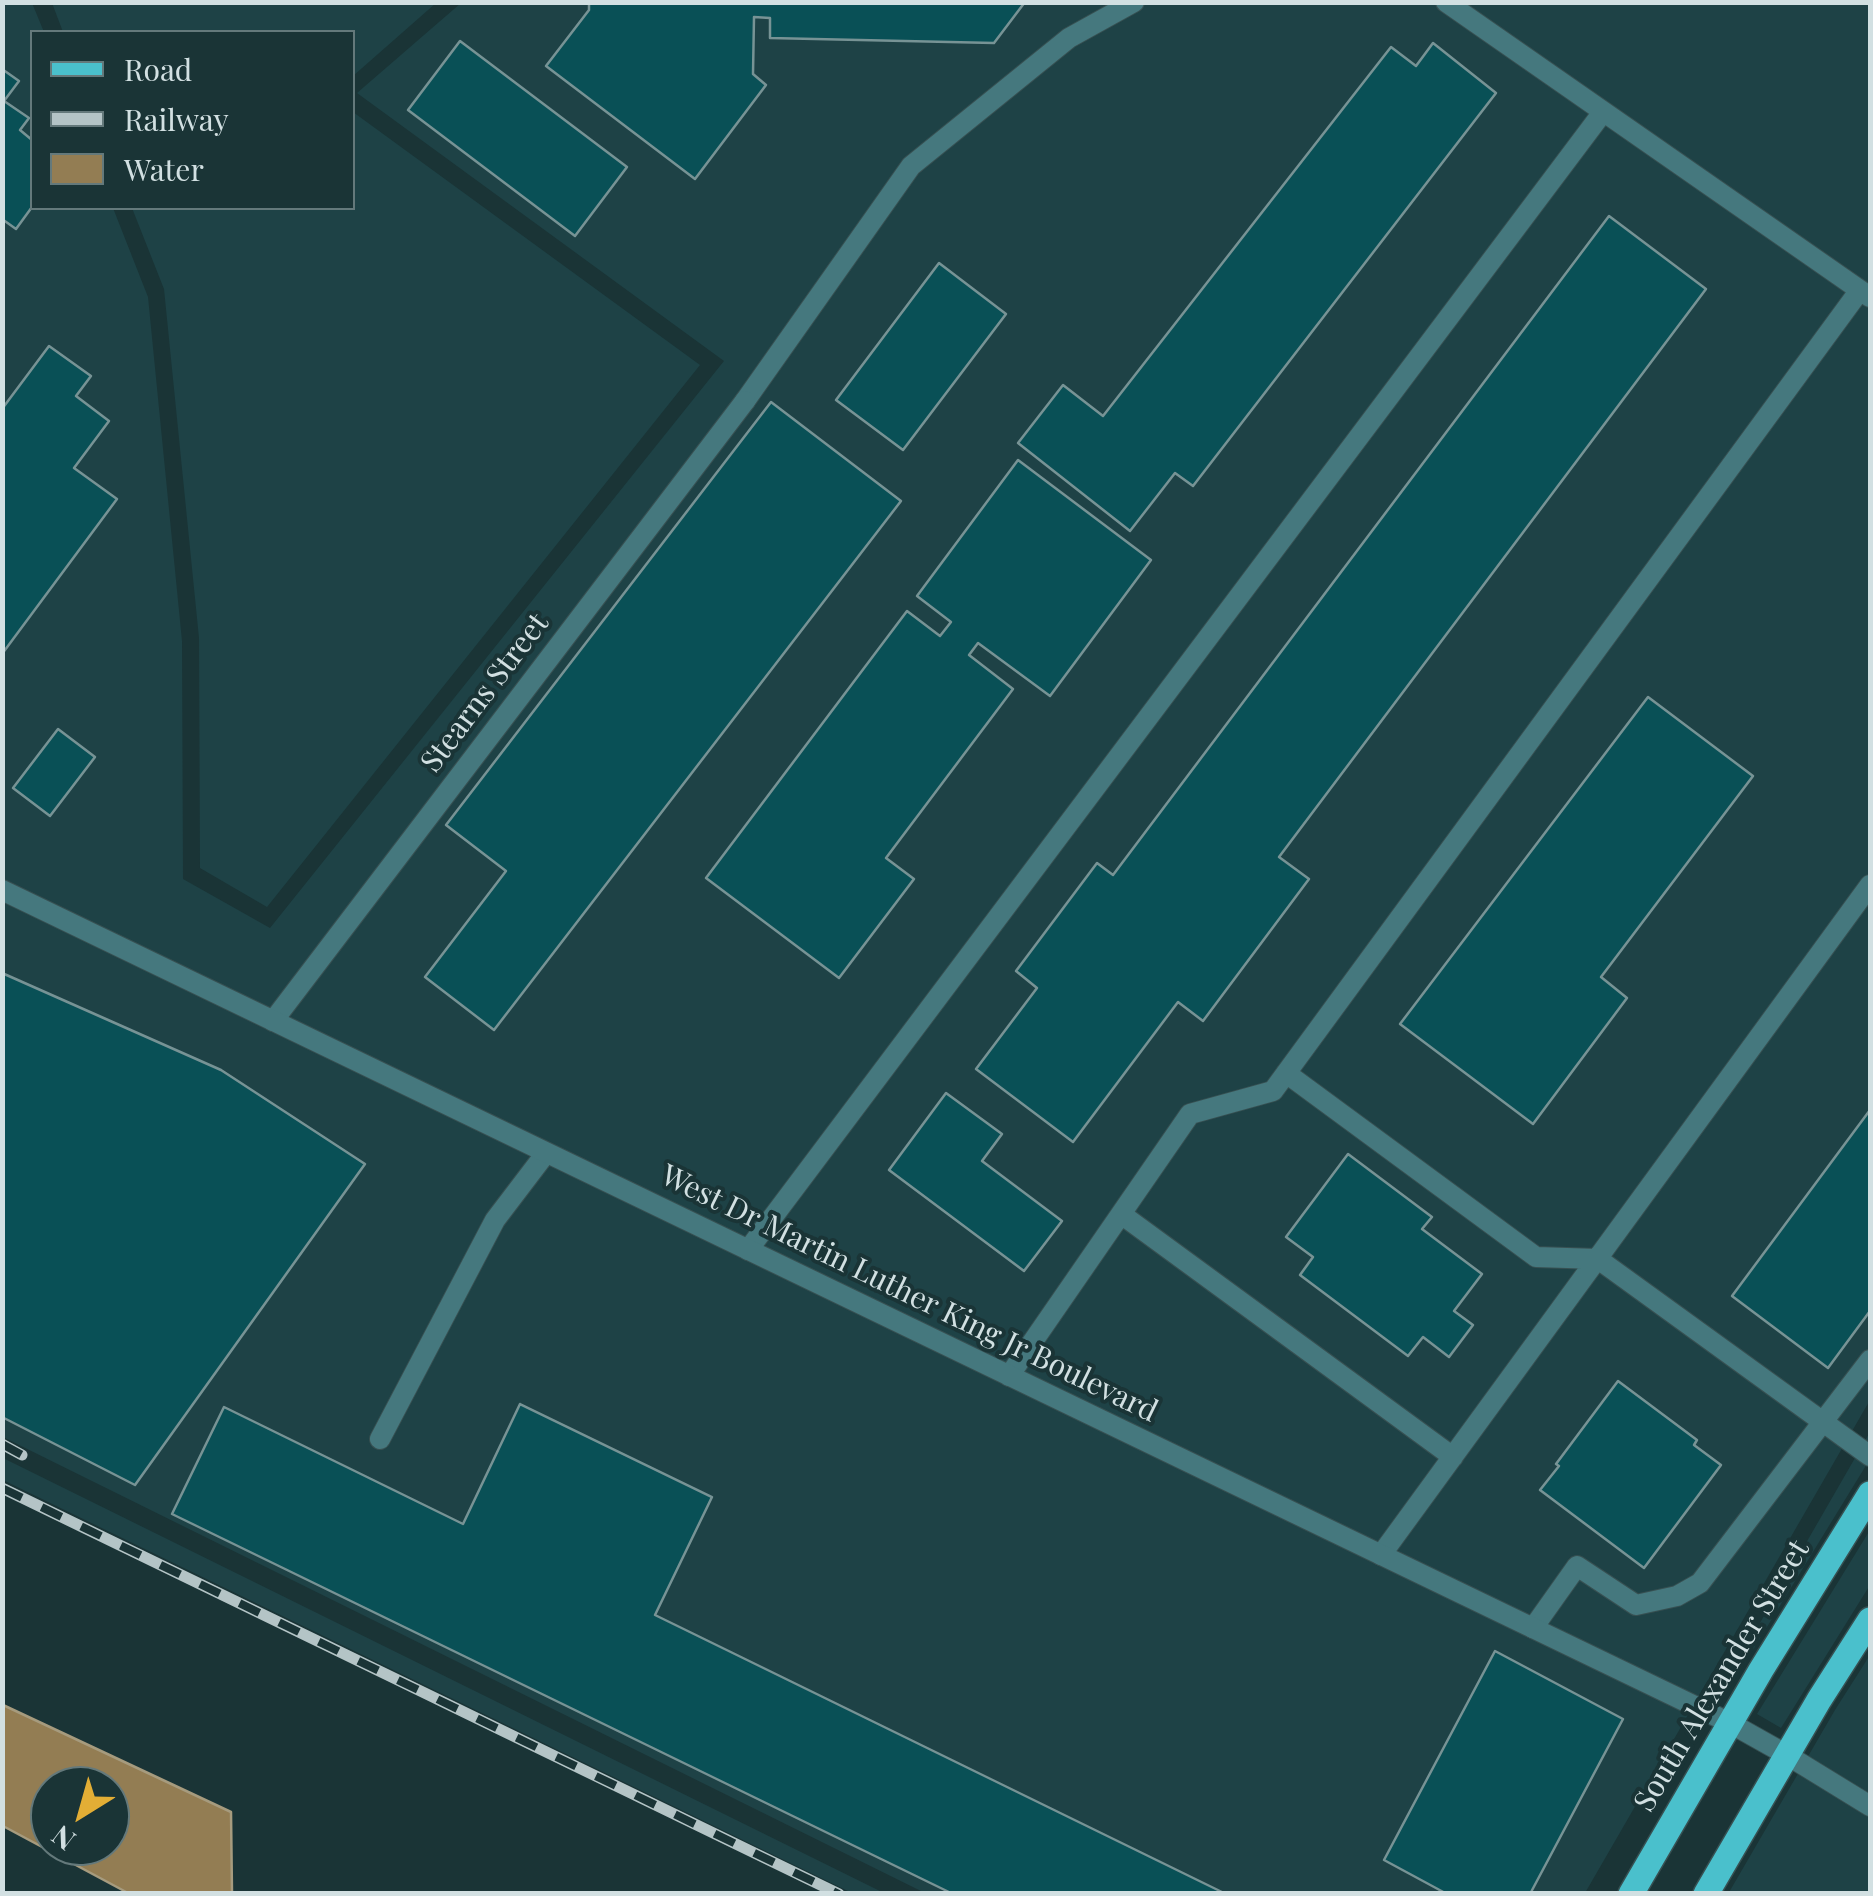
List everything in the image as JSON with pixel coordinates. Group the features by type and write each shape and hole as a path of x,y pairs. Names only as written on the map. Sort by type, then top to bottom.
{"main road":[{"name":"South Alexander Street","path":"1632,1894 1730,1723 1870,1494"},
{"path":"1706,1894 1870,1620"}],"street":[{"name":"Stearns Street","path":"273,1022 744,401 911,166 1070,38 1134,2"},
{"path":"1009,1376 1190,1114 1273,1091 1865,293 1446,2"},
{"path":"748,1250 1603,112"},
{"path":"1381,1555 1870,885"},
{"name":"West Dr Martin Luther King Jr Boulevard","path":"2,890 1730,1723 1870,1806"},
{"path":"1286,1073 1536,1257 1598,1259 1870,1456"},
{"path":"380,1440 495,1220 546,1153"},
{"path":"1121,1214 1453,1457"},
{"path":"1532,1628 1577,1566 1636,1605 1676,1596 1700,1583 1870,1360"}],"shaded area":[{"path":"2,3 32,3 43,30 30,30 30,210 114,210 148,297 182,641 183,879 270,928 724,361 357,93 461,3 1870,3 1870,1400 1585,1893 925,1893 3,1437"},
{"path":"52,3 436,3 355,74 355,30 62,30"},
{"path":"355,113 700,365 267,907 200,868 199,638 164,289 133,210 355,210"},
{"path":"1870,1432 1870,1459 1724,1697 1719,1694"},
{"path":"2,1458 884,1893 852,1893 3,1480"},
{"path":"1870,1530 1870,1585 1781,1728 1757,1714"},
{"path":"1870,1655 1870,1893 1728,1894 1835,1710"}],"water":[{"path":"3,1705 231,1812 232,1893 128,1893 78,1866 130,1866 130,1766 30,1766 30,1840 3,1826"}],"building":[{"path":"589,2 1025,2 994,43 770,38 770,18 754,17 753,74 766,85 695,179 546,66 589,10"},
{"path":"460,41 627,167 575,236 408,110"},
{"path":"1433,43 1496,93 1193,486 1175,473 1130,531 1018,443 1063,385 1103,416 1391,47 1416,66"},
{"path":"2,69 19,81 4,101 29,118 20,130 30,138 30,210 16,229 2,219"},
{"path":"1609,216 1706,289 1279,857 1309,879 1203,1021 1178,1002 1073,1142 976,1069 1037,988 1016,971 1097,863 1113,875"},
{"path":"939,263 1006,314 903,450 836,400"},
{"path":"49,346 91,376 76,396 109,421 74,468 117,499 2,654 2,409"},
{"path":"771,402 901,501 494,1030 425,977 506,871 446,825"},
{"path":"1018,460 1151,560 1050,696 978,643 969,655 1013,689 886,858 914,879 839,978 706,878 907,611 940,636 951,622 917,596"},
{"path":"1648,697 1753,776 1601,977 1627,998 1533,1124 1400,1024"},
{"path":"58,729 95,757 50,816 13,788"},
{"path":"2,973 221,1070 365,1164 135,1485 2,1417"},
{"path":"946,1093 1002,1134 982,1161 1062,1221 1024,1271 889,1170"},
{"path":"1870,1110 1870,1311 1828,1368 1732,1296"},
{"path":"1348,1154 1432,1217 1422,1229 1482,1274 1454,1311 1473,1325 1449,1357 1423,1337 1408,1356 1300,1275 1313,1257 1286,1237"},
{"path":"1618,1381 1697,1440 1694,1445 1721,1465 1644,1568 1540,1490"},
{"path":"520,1404 712,1497 655,1615 1226,1894 953,1894 172,1514 224,1407 463,1524"},
{"path":"1495,1651 1623,1719 1530,1894 1447,1894 1384,1860"}],"railway":[{"path":"2,1444 22,1455"},
{"path":"2,1488 839,1894"}]}
